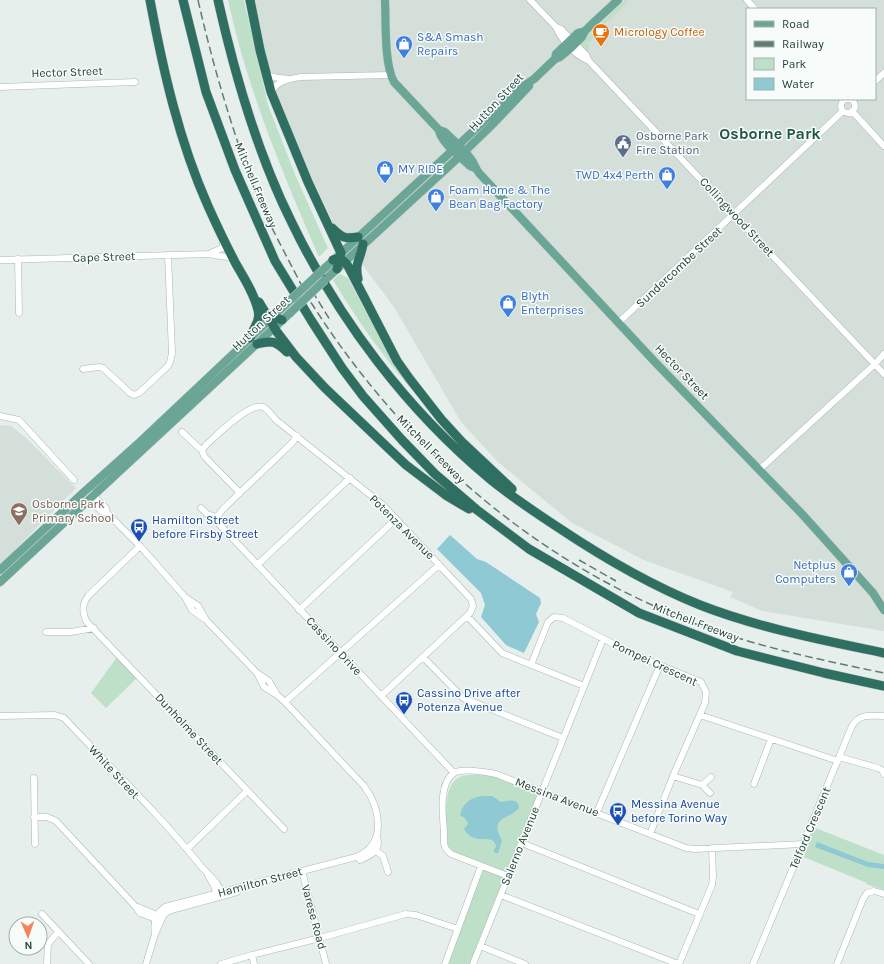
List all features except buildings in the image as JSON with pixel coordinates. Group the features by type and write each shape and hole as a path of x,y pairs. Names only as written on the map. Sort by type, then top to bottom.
{"highway":[{"path":"150,0 166,78 184,143 208,205 233,259 253,295 259,314 256,325 252,331 254,341 271,341 280,345 291,356 296,357"},
{"name":"Mitchell Freeway","path":"184,0 206,92 246,198 276,261 342,368 363,396 435,474 500,529 529,549 639,613 737,651 824,674 884,686"},
{"name":"Mitchell Freeway","path":"218,0 240,85 264,155 291,222 322,280 365,345 393,381 427,420 486,475 539,515 625,569 656,585 700,605 743,620 785,632 884,653"},
{"path":"250,0 271,92 306,177 342,257 360,286 398,362 419,393 462,442 539,515"},
{"path":"327,223 339,236 343,238 361,240 362,251 356,267 360,286"},
{"path":"333,272 342,257"},
{"path":"253,295 274,319 277,332 296,357 324,388 406,465 447,496 500,529"}],"main road":[{"path":"385,0 390,75"},
{"name":"Hutton Street","path":"361,240 431,170 519,89 555,59 556,54 571,44 578,33 585,31 618,0"},
{"name":"Hector Street","path":"390,75 394,82 439,130 440,135 444,140 456,147"},
{"name":"Hutton Street","path":"0,582 141,441 254,341 285,305 326,267 342,257 450,166 518,98 534,78"},
{"name":"Hector Street","path":"439,130 445,132 462,154 474,163 476,170 618,323 802,514 873,593 884,610"},
{"path":"431,170 435,161 442,154 445,148 444,140"},
{"path":"450,166 457,164 462,165 471,171 476,170"},
{"name":"Hutton Street","path":"274,319 290,313 333,272"},
{"name":"Hutton Street","path":"0,570 88,494"},
{"name":"Hector Street","path":"873,593 884,601"}],"street":[{"name":"Collingwood Street","path":"530,0 571,44 586,55 589,61 884,374"},
{"path":"747,0 754,8"},
{"path":"876,80 884,73"},
{"path":"266,74 275,78 288,79"},
{"path":"271,92 275,85 288,79 302,77 390,75"},
{"name":"Hector Street","path":"0,87 135,82"},
{"path":"842,100 854,100 854,107 852,111 848,113 843,111 841,106 842,100"},
{"name":"Sundercombe Street","path":"618,323 843,111"},
{"path":"852,111 884,146"},
{"path":"209,254 222,248 224,240"},
{"name":"Cape Street","path":"0,260 209,254 215,257 226,256 233,259"},
{"path":"83,369 99,367 104,368 134,395 139,393 168,366 172,353 168,255"},
{"path":"18,259 19,313"},
{"path":"759,470 875,364 884,354"},
{"name":"Potenza Avenue","path":"202,450 206,444 238,416 258,406 263,407 276,420 383,505 471,599 473,606 467,616"},
{"path":"0,416 19,420 74,480"},
{"path":"182,432 202,450 204,456 240,493"},
{"path":"217,517 292,443 297,436"},
{"path":"257,565 350,478"},
{"name":"Hamilton Street","path":"88,494 106,508 107,513 140,546 185,597 198,606 206,620 257,673 269,681 277,695 364,786 374,803 378,819 377,837 373,848 363,855 339,863 219,895 169,905 161,909 159,919"},
{"name":"Cassino Drive","path":"201,508 207,514 217,517 219,524 454,773"},
{"path":"299,610 396,519"},
{"name":"Dunholme Street","path":"140,546 89,595 84,602 82,610 86,621 284,829"},
{"path":"285,702 439,565"},
{"path":"381,696 467,616 502,653 584,686"},
{"name":"Pompei Crescent","path":"531,665 548,622 554,617 563,618 635,655 701,682 706,692 705,703 673,776 650,834"},
{"path":"46,632 71,632 94,628"},
{"name":"Salerno Avenue","path":"473,964 603,639"},
{"path":"423,656 463,698 563,738"},
{"path":"597,812 660,665"},
{"name":"White Street","path":"0,716 55,715 64,718 188,849 208,874 217,882 219,895"},
{"path":"700,715 771,739 838,759 878,768 883,771 884,774"},
{"name":"Telford Crescent","path":"753,964 855,721 863,716 884,716"},
{"path":"754,784 771,739"},
{"name":"Messina Avenue","path":"454,773 464,771 496,774 597,812 686,848 695,849 803,844"},
{"path":"454,773 450,778 442,800 445,847 452,854 508,876"},
{"path":"673,776 702,785 710,792"},
{"path":"34,778 35,844"},
{"path":"702,785 711,778"},
{"path":"188,849 247,791"},
{"path":"34,817 47,817 56,821 136,907 159,919 154,929 155,934 146,964"},
{"path":"522,843 699,914"},
{"path":"373,848 383,856 388,872"},
{"path":"501,895 679,964 712,885 712,848"},
{"path":"445,964 481,866"},
{"name":"Varese Road","path":"302,873 326,964"},
{"path":"837,964 863,899 867,893 874,892 884,894"},
{"path":"42,914 89,964"},
{"path":"221,964 406,914 416,915 458,929"},
{"path":"47,964 48,944 58,932"},
{"path":"480,946 525,964"},
{"path":"252,955 254,964"}],"shaded area":[{"name":"Osborne Park","path":"253,0 884,0 884,631 762,611 730,597 733,592 646,561 572,523 498,462 461,422 394,307 336,229 287,125 267,67"},
{"name":"Osborne Park Primary School","path":"0,425 11,426 25,437 76,488 0,565"}],"green space":[{"path":"228,0 244,0 268,105 296,177 328,248 319,257 267,131 245,66"},
{"path":"625,0 629,1 604,25 602,22"},
{"path":"591,33 595,37 589,43 589,50 587,51 582,44"},
{"path":"340,274 348,278 390,356 414,389 412,390 391,364 351,309 333,280"},
{"path":"117,657 137,678 106,708 91,693"},
{"path":"464,775 493,775 541,793 508,875 462,856 448,848 446,808 450,788 455,781"},
{"path":"813,827 884,855 884,890 866,884 867,883 801,856"},
{"path":"483,869 508,878 473,964 446,964"}],"water":[{"path":"450,535 477,559 486,562 540,598 541,603 536,614 539,622 524,653 506,645 481,617 485,605 481,593 437,549"},
{"path":"492,796 501,802 515,801 517,802 519,808 501,820 497,827 502,841 498,853 495,853 494,850 496,846 491,840 473,838 468,835 464,829 468,824 467,821 460,816 467,802 473,798"},
{"path":"817,842 868,862 884,864 884,869 868,867 815,847"}],"railway":[{"path":"198,0 210,49 231,122 256,193 277,237 309,299 345,352 382,398 421,442 464,482 509,520 557,553 608,583 661,609 722,633 790,652 884,673"},
{"path":"306,281 330,320"},
{"path":"579,560 616,581"}],"place":[{"name":"Micrology Coffee","path":"601,47"},
{"name":"S&A Smash Repairs","path":"404,59"},
{"name":"Osborne Park Fire Station","path":"623,158"},
{"name":"MY RIDE","path":"385,184"},
{"name":"TWD 4x4 Perth","path":"667,190"},
{"name":"Foam Home & The Bean Bag Factory","path":"436,212"},
{"name":"Blyth Enterprises","path":"508,318"},
{"name":"Osborne Park Primary School","path":"19,526"},
{"name":"Hamilton Street before Firsby Street","path":"139,542"},
{"name":"Netplus Computers","path":"849,587"},
{"name":"Cassino Drive after Potenza Avenue","path":"404,715"},
{"name":"Messina Avenue before Torino Way","path":"618,826"}],"district":[{"name":"Osborne Park","path":"770,133"}]}
